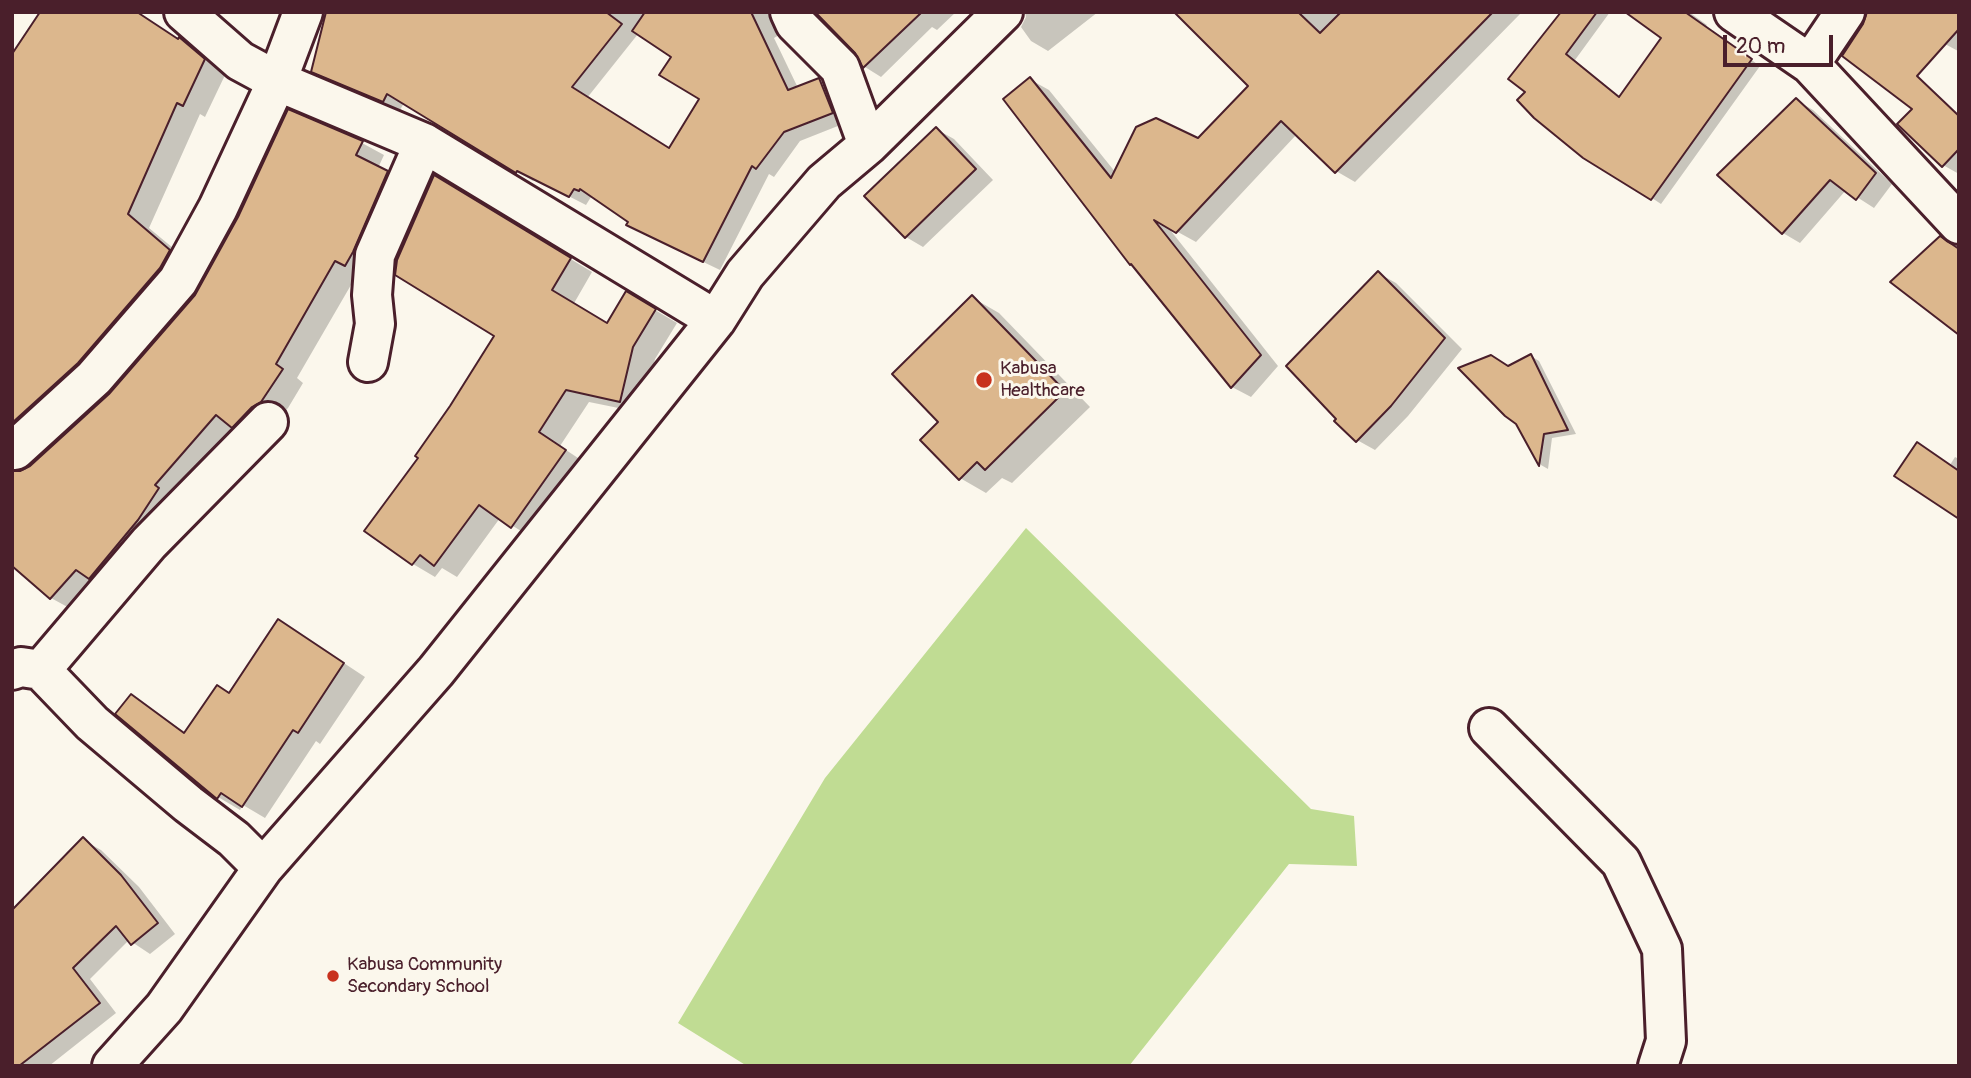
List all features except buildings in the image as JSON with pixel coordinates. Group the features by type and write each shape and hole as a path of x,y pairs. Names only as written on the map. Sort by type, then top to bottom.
{"street":[{"path":"184,12 240,61 277,81 424,143 716,320"},
{"path":"15,450 94,378 178,282 218,208 277,81 303,12"},
{"path":"790,12 795,23 840,68 868,145"},
{"path":"112,1066 164,1008 263,869 436,671 716,320 745,274 781,230 824,182 868,145 1003,12"},
{"path":"1734,12 1810,64 1959,224"},
{"path":"1810,64 1845,12"},
{"path":"368,362 375,324 372,295 375,255 424,143"},
{"path":"263,869 234,839 27,670 268,422"},
{"path":"1489,728 1621,862 1662,949 1666,1041 1658,1066"}],"green space":[{"path":"1026,528 1311,809 1354,816 1357,866 1289,864 1129,1066 747,1066 678,1023 825,778"}],"place":[{"name":"Kabusa Healthcare","path":"984,380"},
{"name":"Kabusa Community Secondary School","path":"333,976"}]}
